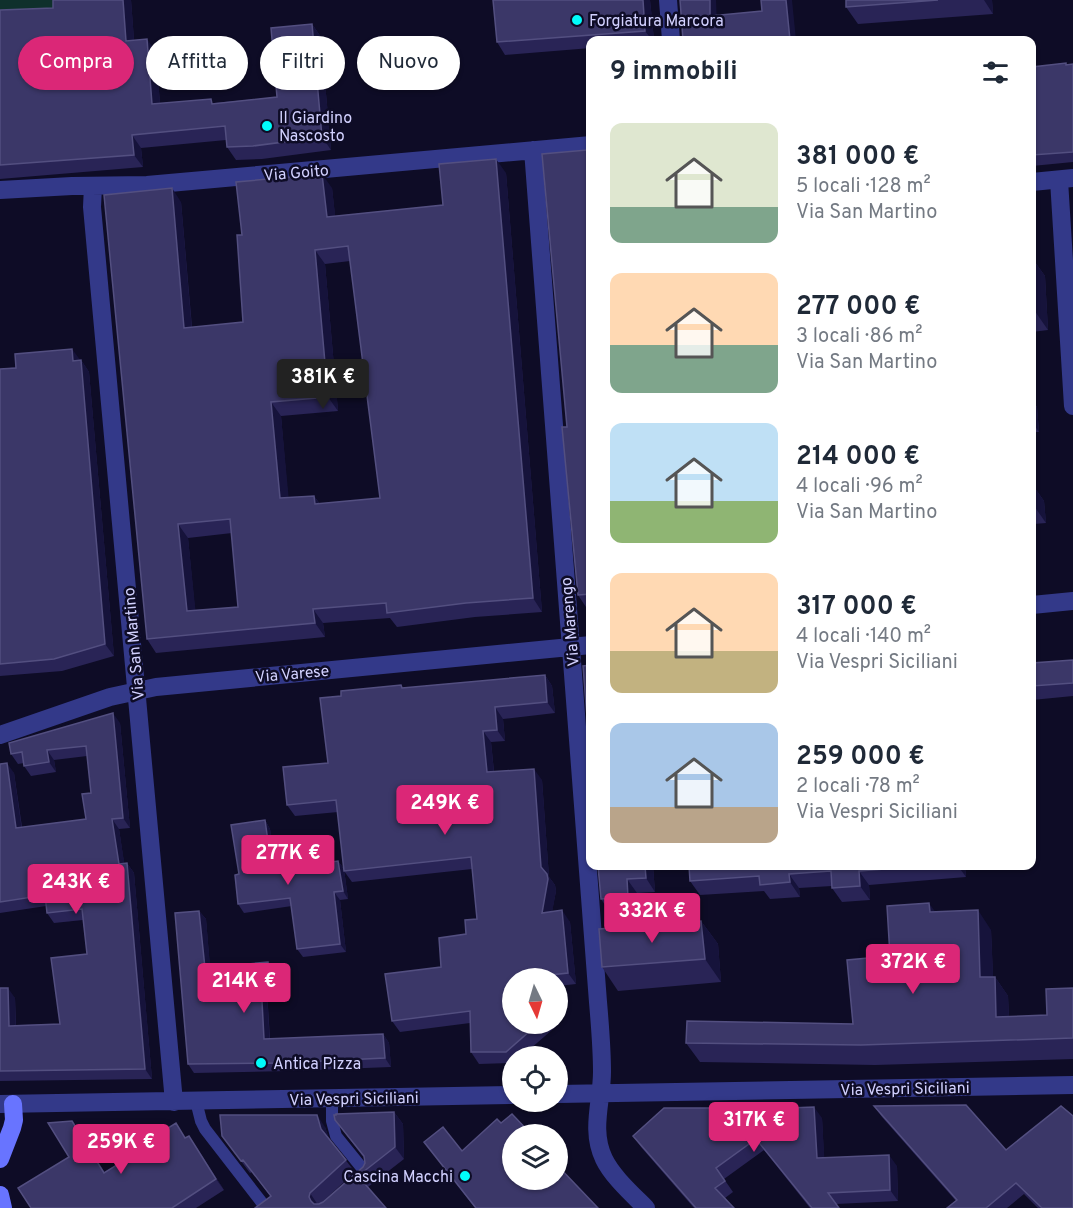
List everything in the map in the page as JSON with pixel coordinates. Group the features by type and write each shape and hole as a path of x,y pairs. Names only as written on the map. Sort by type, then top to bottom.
{"street":[{"path":"668,0 671,36"},
{"name":"Via Goito","path":"0,190 147,185 586,145"},
{"name":"Via Marengo","path":"533,150 586,844"},
{"path":"1036,182 1066,179 1073,406"},
{"name":"Via San Martino","path":"93,186 92,207 174,1102"},
{"path":"1036,605 1073,601"},
{"name":"Via Varese","path":"0,735 58,714 137,690 586,646"},
{"name":"Via Marengo","path":"588,870 602,1073 597,1127 602,1154 610,1169 645,1208"},
{"name":"Via Vespri Siciliani","path":"568,1094 1073,1084"},
{"name":"Via Vespri Siciliani","path":"6,1104 502,1095"},
{"path":"0,1159 14,1120 6,1104"},
{"path":"0,1195 3,1208"}],"lane":[{"path":"332,1099 332,1121 336,1136 366,1173 350,1187"},
{"path":"196,1101 205,1129 266,1208"}],"green space":[{"path":"0,0 61,0 62,21 0,23"}],"building":[{"path":"53,0 123,0 126,36 18,36 18,90 134,90 134,40 146,39 146,90 151,90 152,104 211,99 212,104 277,97 276,90 318,90 322,137 227,147 225,126 132,135 134,155 0,165 0,10 53,8"},
{"name":"Forgiatura Marcora","path":"493,0 643,0 645,31 497,42"},
{"path":"680,0 710,0 710,16 762,11 761,0 786,0 790,36 683,36"},
{"path":"846,0 938,0 846,7"},
{"path":"312,24 313,36 272,36 271,28"},
{"path":"1073,64 1073,152 1036,155 1036,67"},
{"path":"586,150 586,594 578,595 562,427 567,427 542,154"},
{"path":"496,159 533,598 466,603 387,613 386,603 313,609 315,623 147,639 104,195 172,188 184,328 243,322 237,235 242,235 236,182 322,174 327,217 443,205 439,164","holes":["348,246 380,498 315,504 314,496 280,498 271,402 328,397 315,250","230,519 238,607 187,611 178,524"]},
{"path":"72,349 73,361 81,360 105,644 54,659 0,664 0,369 16,368 15,354"},
{"path":"1073,660 1073,683 1036,686 1036,663"},
{"path":"583,666 586,666 586,705"},
{"path":"545,675 547,702 495,707 497,730 483,731 487,772 534,769 541,867 548,879 542,913 562,910 568,968 502,968 502,1034 526,1034 513,1046 502,1046 502,1052 471,1052 470,1011 392,1021 385,974 441,967 439,938 466,934 465,920 477,919 471,857 344,871 336,800 287,805 283,767 328,763 320,698 341,696 341,691 401,685 402,688"},
{"path":"113,713 123,818 112,819 119,864 127,863 145,1069 0,1071 0,988 8,988 9,1026 60,1024 51,958 87,954 82,909 47,913 45,895 0,902 0,764 7,763 16,828 86,819 82,794 91,793 86,746 47,750 49,762 24,766 22,752 11,754 9,743"},
{"path":"265,820 272,870 338,861 343,891 334,892 340,944 297,949 290,898 238,904 235,875 239,874 231,825"},
{"path":"598,870 645,870 646,878 627,879 628,897 601,899"},
{"path":"689,870 872,870 859,871 860,886 832,888 831,871 789,874 790,882 760,885 759,876 690,881"},
{"path":"929,903 930,912 978,910 980,977 995,977 996,1017 1047,1015 1046,989 1073,988 1073,1038 861,1045 686,1043 687,1021 853,1024 847,960 890,956 887,906"},
{"path":"199,911 205,968 268,962 270,981 261,982 264,1039 383,1034 385,1058 281,1063 188,1064 175,913"},
{"path":"701,921 705,959 602,967 599,929"},
{"path":"966,1105 1006,1150 1061,1106 1073,1116 1073,1208 1042,1208 1016,1183 986,1208 947,1208 957,1200 874,1106"},
{"path":"814,1107 817,1158 889,1155 890,1190 828,1193 839,1208 812,1208 756,1139 716,1168 725,1181 715,1188 734,1208 696,1208 633,1136 664,1108 731,1108 732,1110"},
{"path":"394,1112 395,1147 358,1176 386,1208 255,1208 271,1196 222,1136 220,1115 317,1115 321,1129 346,1160 310,1193 311,1201 319,1204 365,1163 364,1156 335,1120 334,1115"},
{"path":"512,1114 522,1124 502,1124 502,1190 568,1190 568,1176 598,1208 476,1208 424,1142 443,1127 462,1151 497,1119 501,1123"},
{"path":"72,1121 104,1173 154,1142 152,1138 176,1123 185,1138 189,1136 216,1179 172,1208 31,1208 18,1188 69,1157 48,1123"}],"place":[{"name":"Forgiatura Marcora","path":"577,20"},
{"name":"Il Giardino Nascosto","path":"267,126"},
{"name":"Antica Pizza","path":"261,1063"},
{"name":"Cascina Macchi","path":"465,1176"}]}
